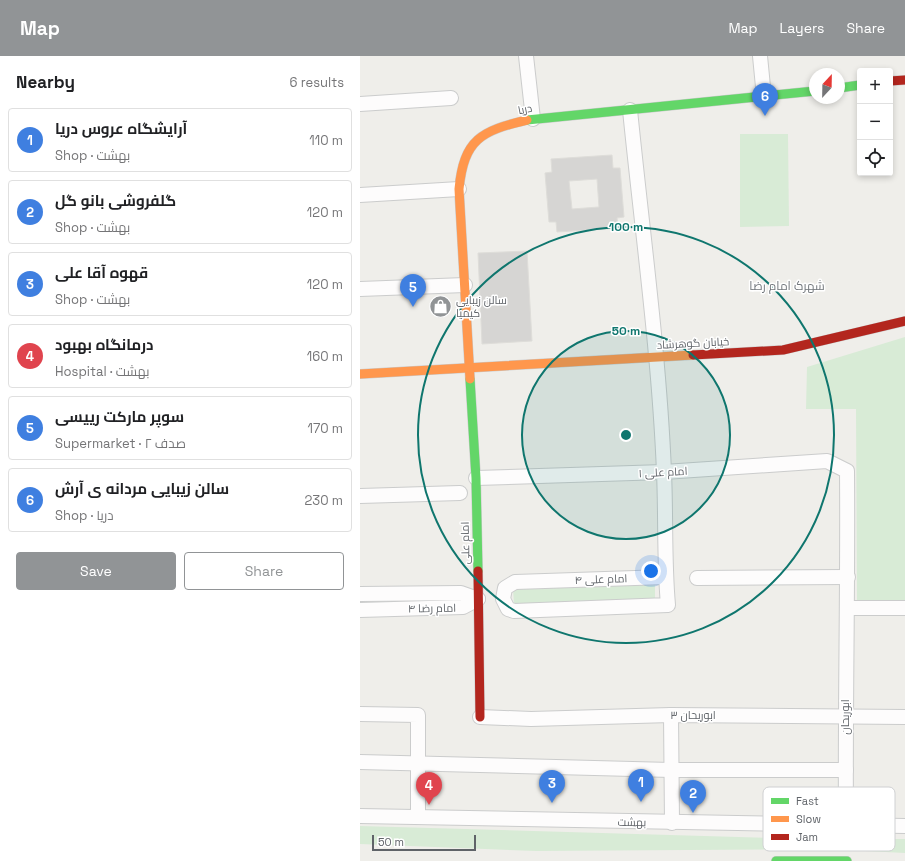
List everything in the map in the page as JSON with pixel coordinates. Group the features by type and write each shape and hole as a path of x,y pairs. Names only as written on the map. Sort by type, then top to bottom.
{"street":[{"path":"526,56 533,119"},
{"path":"760,56 764,97"},
{"path":"893,81 905,80"},
{"path":"845,87 857,85"},
{"name":"دریا","path":"469,369 459,189 463,163 475,142 494,128 533,119 764,97 809,91"},
{"path":"360,104 451,98"},
{"path":"630,110 655,358 664,472 665,577"},
{"path":"360,195 459,189"},
{"path":"360,289 465,284"},
{"name":"خیابان گوهرشاد","path":"360,374 782,350 905,321"},
{"name":"امام علی","path":"469,369 476,478 480,717"},
{"name":"امام علی ۱","path":"476,478 664,472 827,460 847,471"},
{"name":"ابوریحان","path":"846,787 845,716 848,608 847,471"},
{"path":"360,496 460,493"},
{"name":"امام علی ۴","path":"665,577 668,605 514,611 508,609 503,599 505,588 515,582 665,577"},
{"path":"697,578 848,577"},
{"name":"امام رضا ۴","path":"360,594 461,593 478,599"},
{"name":"امام رضا ۴","path":"360,610 463,607 478,599"},
{"path":"848,608 905,608"},
{"path":"360,714 418,715 418,817"},
{"path":"671,714 672,823"},
{"name":"ابوریحان ۳","path":"480,717 531,719 671,714 905,717"},
{"path":"360,762 417,765 671,770 846,770"},
{"name":"بهشت","path":"360,816 763,825"},
{"path":"776,861 847,861"}],"green space":[{"path":"740,134 788,134 789,226 740,227"},
{"path":"905,337 905,602 857,600 856,409 806,409 807,367"},
{"path":"655,584 655,600 514,604 513,589"},
{"path":"360,826 763,838 763,849 536,851 360,844"},
{"path":"895,839 905,839 905,853 866,851 895,851"}],"building":[{"path":"612,155 613,168 620,168 624,217 617,218 618,228 557,232 556,222 549,222 545,173 552,172 551,159","holes":["597,179 599,207 572,209 569,181"]},
{"path":"527,251 532,341 482,344 478,253"}],"traffic: fast":[{"path":"845,87 857,85"},
{"path":"527,120 809,92"},
{"path":"470,379 476,478 478,571"},
{"path":"776,861 847,861"}],"traffic: slow":[{"path":"470,379 459,189 461,172 465,159 471,148 478,140 487,133 498,128 527,120"},
{"path":"360,374 693,355"}],"traffic: jam":[{"path":"893,81 905,80"},
{"path":"693,355 783,350 905,321"},
{"path":"478,571 480,717"}],"place":[{"name":"سالن زیبایی مردانه ی آرش","path":"765,116"},
{"name":"سالن زیبایی کیمیا","path":"440,306"},
{"name":"سوپر مارکت رییسی","path":"413,307"},
{"name":"آرایشگاه عروس دریا","path":"641,802"},
{"name":"قهوه آقا علی","path":"552,803"},
{"name":"درمانگاه بهبود","path":"429,805"},
{"name":"گلفروشی بانو گل","path":"693,813"}],"district":[{"name":"شهرک امام رضا","path":"787,286"}]}
